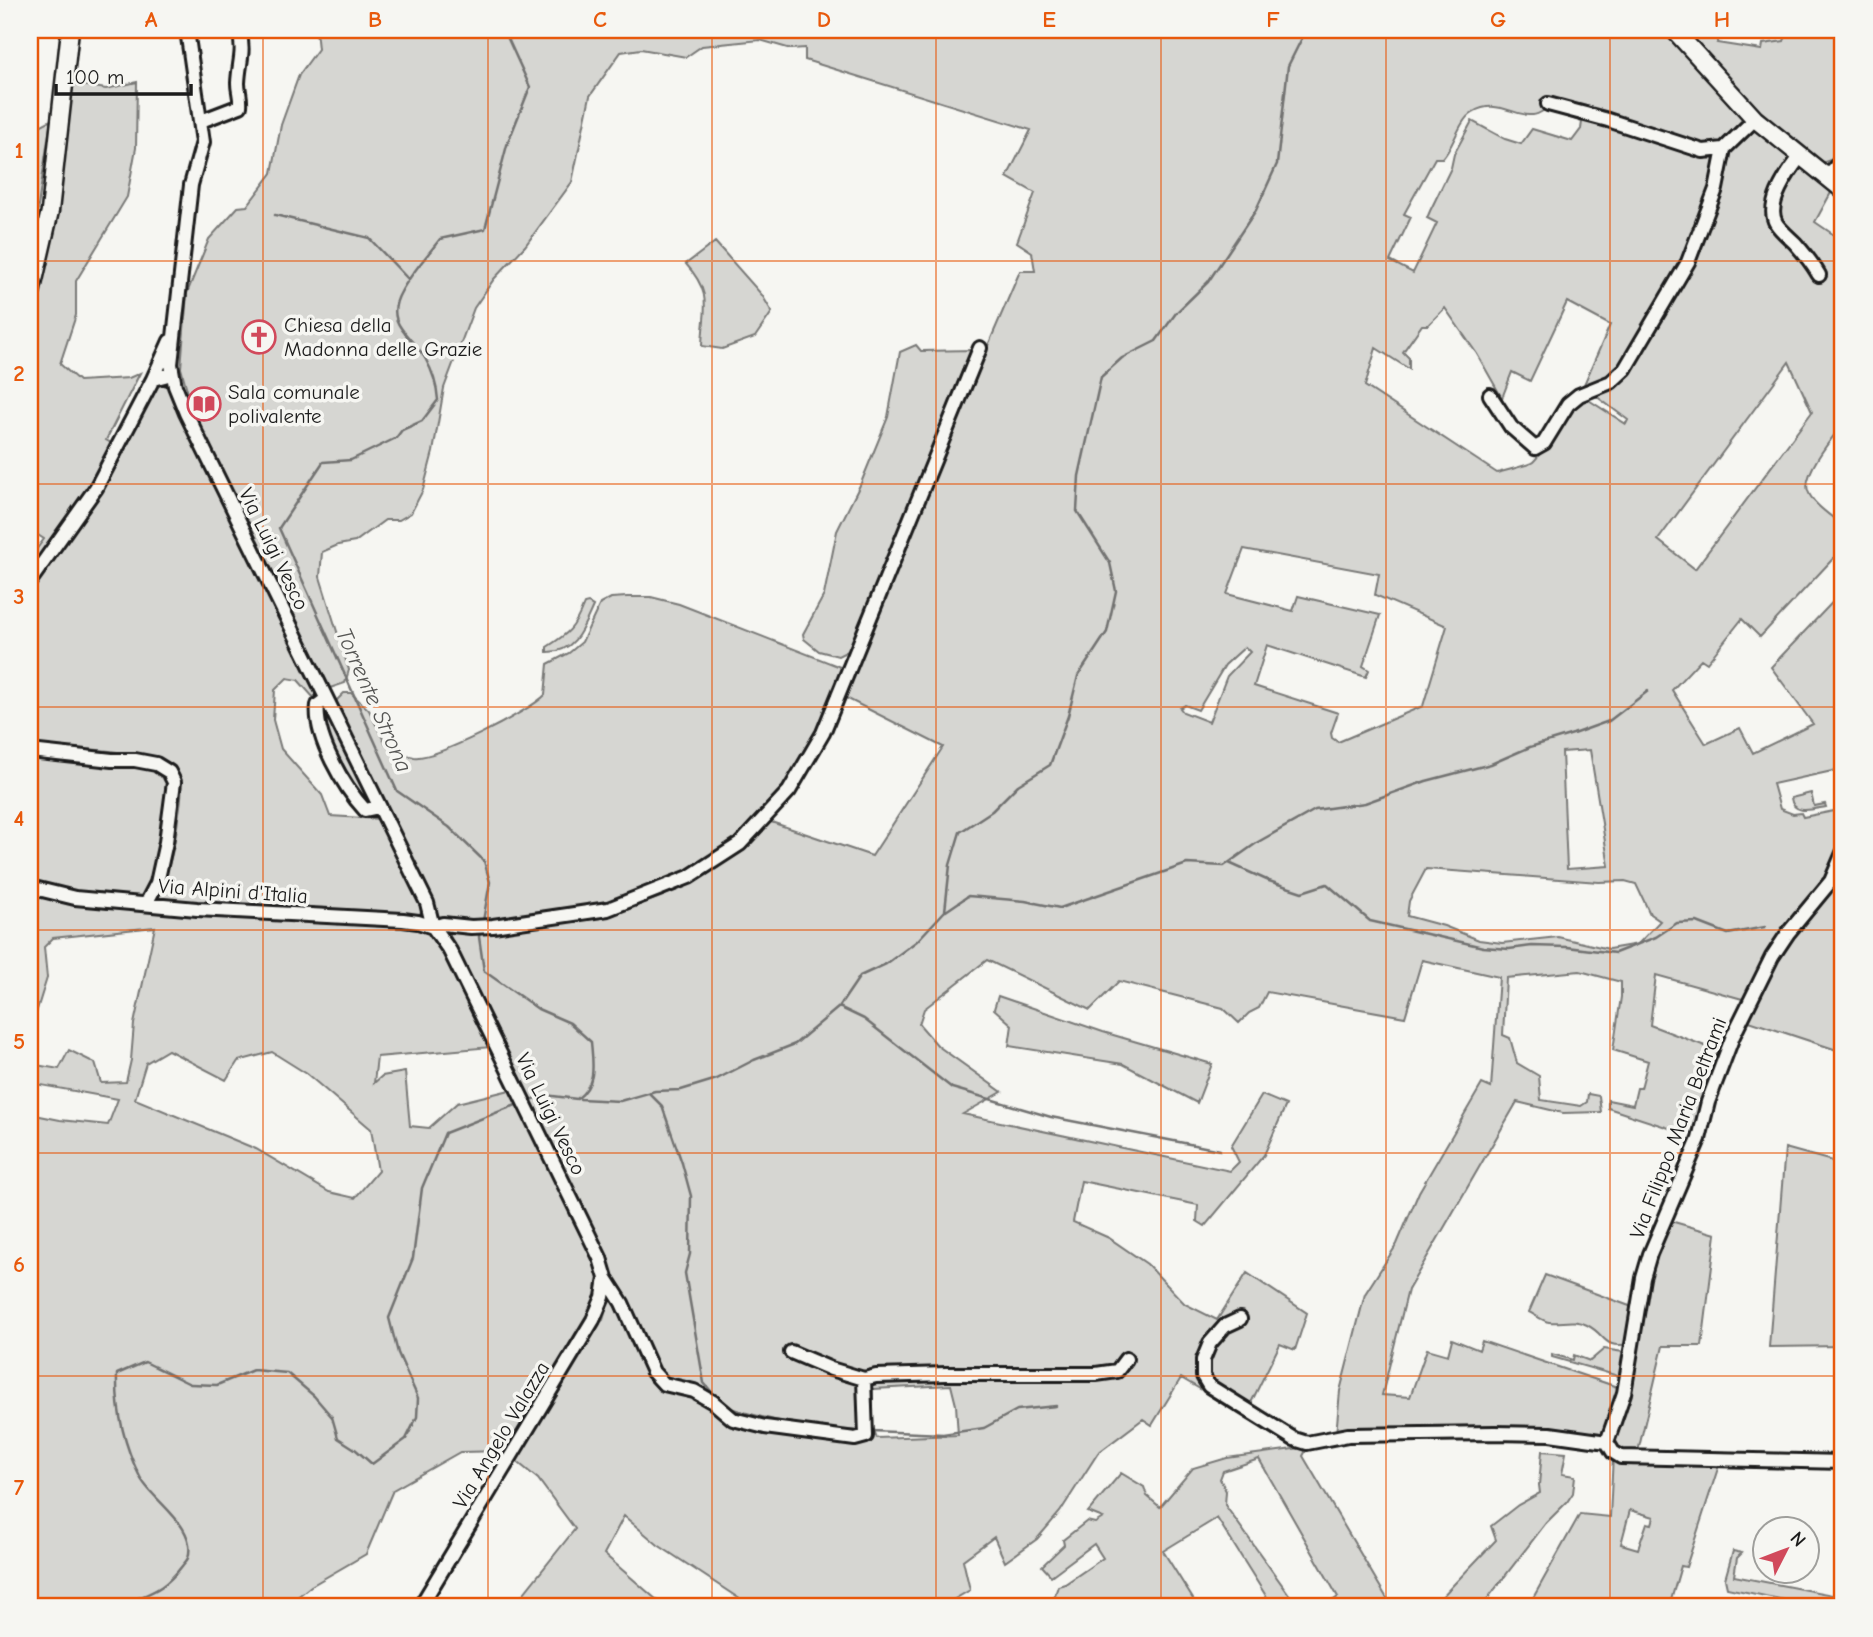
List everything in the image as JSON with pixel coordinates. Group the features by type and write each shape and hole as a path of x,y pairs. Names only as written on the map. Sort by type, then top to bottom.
{"main road":[{"path":"30,298 50,211 70,30"},
{"path":"1674,30 1755,119 1843,190"}],"street":[{"path":"153,380 172,374 191,185 203,142 187,30"},
{"path":"201,121 240,106 238,83 242,64 242,42 239,30"},
{"path":"1548,104 1620,123 1703,151 1724,149"},
{"path":"1490,396 1511,427 1535,448 1544,443 1568,404 1579,394 1611,382 1625,369 1688,262 1716,189 1724,149 1755,119"},
{"path":"1800,157 1783,181 1773,215 1776,223 1812,262 1819,275"},
{"path":"1826,177 1843,159"},
{"path":"30,581 96,488 153,380 177,324"},
{"name":"Via Alpini d'Italia","path":"30,887 75,898 211,910 403,920 433,928 443,924 493,926 608,909 690,877 740,844 789,791 823,733 980,348"},
{"name":"Via Luigi Vesco","path":"172,374 186,413 427,903 433,928 450,950 653,1372 664,1384 694,1391 713,1402 733,1419 765,1427 855,1439 865,1431 864,1379"},
{"path":"326,699 318,705 317,717 327,750 352,795 365,810 379,807"},
{"path":"30,751 135,760 156,764 169,772 174,782 166,842 158,883 146,904"},
{"name":"Via Filippo Maria Beltrami","path":"1608,1442 1624,1393 1643,1278 1650,1254 1699,1139 1708,1101 1732,1036 1772,957 1831,881 1843,853"},
{"name":"Via Angelo Valazza","path":"420,1607 593,1320 603,1297 606,1278"},
{"path":"1240,1319 1225,1326 1210,1343 1203,1360 1203,1376 1209,1386 1248,1412 1307,1443 1348,1434 1550,1434 1608,1442 1613,1452 1621,1457 1843,1462"},
{"path":"791,1352 831,1370 864,1379 876,1376 946,1374 1096,1374 1117,1371 1126,1359"}],"shaded area":[{"path":"316,30 1668,30 1750,120 1730,140 1711,149 1703,149 1544,102 1548,108 1533,115 1498,107 1482,108 1464,121 1443,158 1435,158 1404,214 1411,217 1390,261 1413,273 1437,223 1427,218 1451,168 1454,154 1472,121 1505,139 1521,144 1532,129 1572,141 1581,129 1582,122 1553,112 1555,109 1702,152 1722,152 1709,198 1682,262 1632,353 1618,372 1609,379 1582,389 1610,325 1567,302 1530,381 1512,372 1502,398 1477,354 1445,308 1428,325 1422,325 1403,352 1409,358 1409,369 1376,348 1365,386 1497,473 1533,462 1563,416 1576,401 1584,397 1626,424 1628,420 1592,393 1613,385 1626,373 1646,344 1692,265 1716,200 1729,148 1755,125 1833,189 1815,222 1843,241 1843,424 1819,456 1807,484 1814,501 1843,526 1843,548 1760,637 1742,619 1707,663 1701,659 1672,690 1706,744 1740,728 1753,753 1813,724 1771,667 1843,591 1843,788 1837,770 1773,784 1780,809 1793,814 1801,813 1803,817 1834,811 1843,804 1843,837 1828,879 1783,934 1746,1000 1656,975 1650,1025 1721,1052 1696,1130 1687,1134 1608,1108 1608,1100 1633,1105 1648,1061 1613,1050 1621,982 1580,971 1506,978 1503,1035 1510,1038 1517,1063 1539,1076 1541,1100 1581,1106 1587,1102 1588,1094 1599,1096 1601,1112 1563,1113 1517,1102 1408,1290 1382,1395 1410,1397 1427,1349 1448,1355 1452,1339 1479,1350 1482,1341 1623,1389 1608,1437 1600,1440 1521,1432 1336,1435 1340,1391 1365,1294 1397,1244 1419,1192 1482,1084 1491,1088 1499,977 1422,960 1405,1017 1267,992 1259,1008 1239,1023 1223,1008 1119,981 1090,1010 987,960 924,1009 919,1024 938,1046 1002,1092 963,1114 1230,1171 1239,1162 1231,1146 1262,1095 1286,1105 1264,1155 1205,1226 1197,1221 1198,1205 1081,1181 1073,1222 1109,1238 1147,1264 1185,1304 1217,1320 1247,1273 1307,1313 1295,1350 1280,1344 1245,1415 1181,1378 1152,1425 1143,1419 1098,1453 1060,1512 1037,1539 1005,1562 994,1537 963,1560 970,1590 941,1607 752,1607 658,1545 624,1516 604,1554 665,1607 513,1607 575,1529 538,1479 515,1460 595,1327 603,1320 611,1293 637,1344 645,1371 659,1385 697,1395 735,1423 858,1443 864,1440 862,1436 751,1419 733,1413 707,1391 665,1380 611,1274 539,1118 448,932 544,926 611,913 643,903 673,892 711,872 771,822 872,856 943,747 842,696 928,485 1020,271 1035,271 1032,252 1017,242 1035,193 1007,177 1031,130 805,60 805,48 791,49 760,40 702,46 686,57 641,49 621,52 590,96 572,182 525,246 494,279 474,308 444,388 433,452 423,490 411,513 399,520 385,520 355,542 322,552 320,577 349,670 345,683 327,689 195,419 181,368 187,293 209,239 238,207 247,206 272,173 281,125 299,75 318,49","holes":["1789,362 1812,412 1695,569 1658,540","1244,549 1379,574 1375,595 1447,626 1423,706 1338,742 1332,738 1331,733 1338,713 1254,686 1267,645 1366,677 1369,670 1363,666 1380,615 1298,596 1293,611 1227,594","1245,647 1250,652 1227,676 1209,722 1183,712 1180,708 1185,705 1198,710 1225,665","1590,750 1609,866 1567,869 1562,752","1426,869 1599,882 1625,881 1636,884 1650,914 1660,921 1638,944 1609,949 1558,937 1502,943 1479,940 1444,926 1407,916 1409,901","951,1385 956,1405 958,1435 877,1438 873,1427 873,1389"]},
{"path":"1681,30 1723,30 1717,43 1762,50 1763,44 1784,41 1788,30 1843,30 1843,152 1839,157 1819,164 1758,116"},
{"path":"137,82 136,148 127,197 76,281 76,315 60,364 79,381 129,378 140,373 106,440 115,445 90,487 30,573 30,558 44,539 30,530 30,305 69,83 106,89"},
{"path":"51,120 30,259 30,131"},
{"path":"715,242 762,295 772,312 755,337 722,349 702,346 704,294 686,264"},
{"path":"916,345 921,351 973,350 850,650 838,656 819,651 804,639 803,634 824,595 837,531 861,483 888,417 900,352"},
{"path":"160,382 168,388 320,693 313,697 298,680 287,678 275,690 273,720 281,749 322,795 330,816 380,819 423,907 421,913 415,916 154,901 167,871 175,840 181,797 179,776 170,767 155,760 134,755 30,746 30,587 121,452"},
{"path":"651,597 679,604 843,668 827,715 786,791 741,838 688,875 604,906 491,923 439,919 335,710 337,700 344,693 351,693 369,710 385,743 403,753 414,757 441,751 521,712 545,695 548,664 569,653 582,642 600,604 611,598"},
{"path":"584,604 593,606 577,638 565,648 547,652 547,647 570,630"},
{"path":"329,712 374,804 363,803 337,760 326,726 325,714"},
{"path":"30,756 154,768 165,775 168,803 163,838 142,900 30,884"},
{"path":"1811,793 1814,806 1825,804 1826,807 1804,810 1795,807 1791,798"},
{"path":"1843,864 1843,1052 1746,1020 1780,951"},
{"path":"30,893 52,898 424,928 443,951 492,1047 377,1057 374,1083 382,1076 405,1072 410,1126 429,1128 457,1103 510,1090 593,1251 601,1281 596,1303 508,1455 504,1451 460,1452 393,1490 366,1554 311,1586 285,1607 30,1607 30,1114 108,1125 118,1099 30,1083 30,1064 59,1069 69,1050 95,1063 101,1083 126,1082 134,1024 155,927 53,938 44,947 47,978 30,1032","holes":["168,1050 226,1080 238,1061 272,1052 307,1074 371,1129 378,1171 355,1198 329,1192 256,1149 135,1099 146,1063"]},
{"path":"998,996 1103,1032 1212,1064 1197,1103 1123,1064 1009,1046 1012,1025 994,1009"},
{"path":"1785,1148 1843,1164 1843,1346 1769,1347"},
{"path":"1667,1220 1716,1234 1702,1346 1663,1346 1637,1456 1623,1454 1613,1445 1627,1391 1646,1280"},
{"path":"1545,1275 1635,1308 1629,1344 1609,1343 1582,1323 1549,1322 1529,1312"},
{"path":"1604,1349 1623,1352 1629,1356 1625,1378 1552,1357 1552,1354 1573,1360 1574,1355 1590,1361"},
{"path":"1308,1447 1303,1456 1392,1607 1323,1607 1338,1597 1259,1459 1223,1471 1220,1479 1226,1491 1225,1505 1298,1607 1273,1607 1217,1518 1163,1551 1198,1607 1044,1607 1054,1598 1058,1586 1103,1558 1094,1544 1051,1576 1042,1566 1064,1545 1063,1540 1087,1521 1095,1523 1103,1518 1088,1512 1121,1473 1144,1487 1147,1496 1160,1507 1193,1468 1227,1458"},
{"path":"1542,1451 1566,1453 1562,1474 1575,1476 1573,1493 1546,1523 1481,1607 1440,1607 1436,1603 1496,1540 1491,1526 1518,1505 1540,1493"},
{"path":"1613,1455 1720,1462 1686,1567 1681,1566 1669,1607 1528,1607 1580,1514 1610,1517","holes":["1630,1510 1654,1517 1652,1524 1647,1523 1638,1549 1621,1544"]},
{"path":"1733,1551 1742,1553 1737,1558 1734,1576 1750,1579 1750,1584 1776,1584 1843,1597 1843,1607 1818,1607 1727,1588 1725,1579"}],"waterway":[{"name":"Torrente Strona","path":"483,921 490,882 484,861 449,827 397,791 279,528 323,462 351,460 396,438 402,430 422,421 438,400 436,383 428,363 397,321 396,303 409,278 440,239 485,229 507,145 530,87 504,30"},
{"path":"580,1099 620,1101 655,1091 681,1090 717,1079 754,1060 795,1044 839,1007 860,976 886,964 917,941 945,911 950,865 960,832 992,811 1018,785 1050,765 1068,716 1078,676 1107,632 1116,591 1110,563 1077,511 1079,476 1101,377 1122,358 1156,341 1176,313 1208,282 1256,210 1277,164 1288,66 1306,30"},
{"path":"275,215 369,238 409,280"},
{"path":"946,911 968,896 1025,901 1060,908 1187,864 1224,866 1258,842 1315,810 1365,803 1426,781 1491,764 1530,747 1609,721 1648,691"},
{"path":"1229,863 1302,892 1327,884 1370,921 1483,947 1567,947 1615,953 1656,937 1677,923 1697,922 1728,934 1765,927"},
{"name":"Torrente Strona","path":"480,931 484,971 538,1009 570,1023 591,1042 591,1080 577,1099 545,1095 528,1101"},
{"path":"839,1007 864,1019 952,1088 1051,1117 1220,1150"},
{"path":"649,1093 662,1106 691,1196 690,1254 685,1273 704,1383 717,1398"},
{"name":"Torrente Strona","path":"120,1607 167,1582 187,1560 189,1546 180,1525 146,1486 134,1465 120,1414 117,1374 145,1362 190,1384 217,1385 253,1370 287,1373 314,1396 332,1417 338,1438 372,1464 406,1439 417,1417 418,1398 398,1353 389,1318 413,1258 422,1188 445,1133 521,1103"},
{"path":"872,1431 943,1434 984,1428 1017,1410 1056,1406"},
{"path":"727,1407 793,1424 861,1431"}],"place":[{"name":"Chiesa della Madonna delle Grazie","path":"259,337"},
{"name":"Sala comunale polivalente","path":"204,404"}]}
